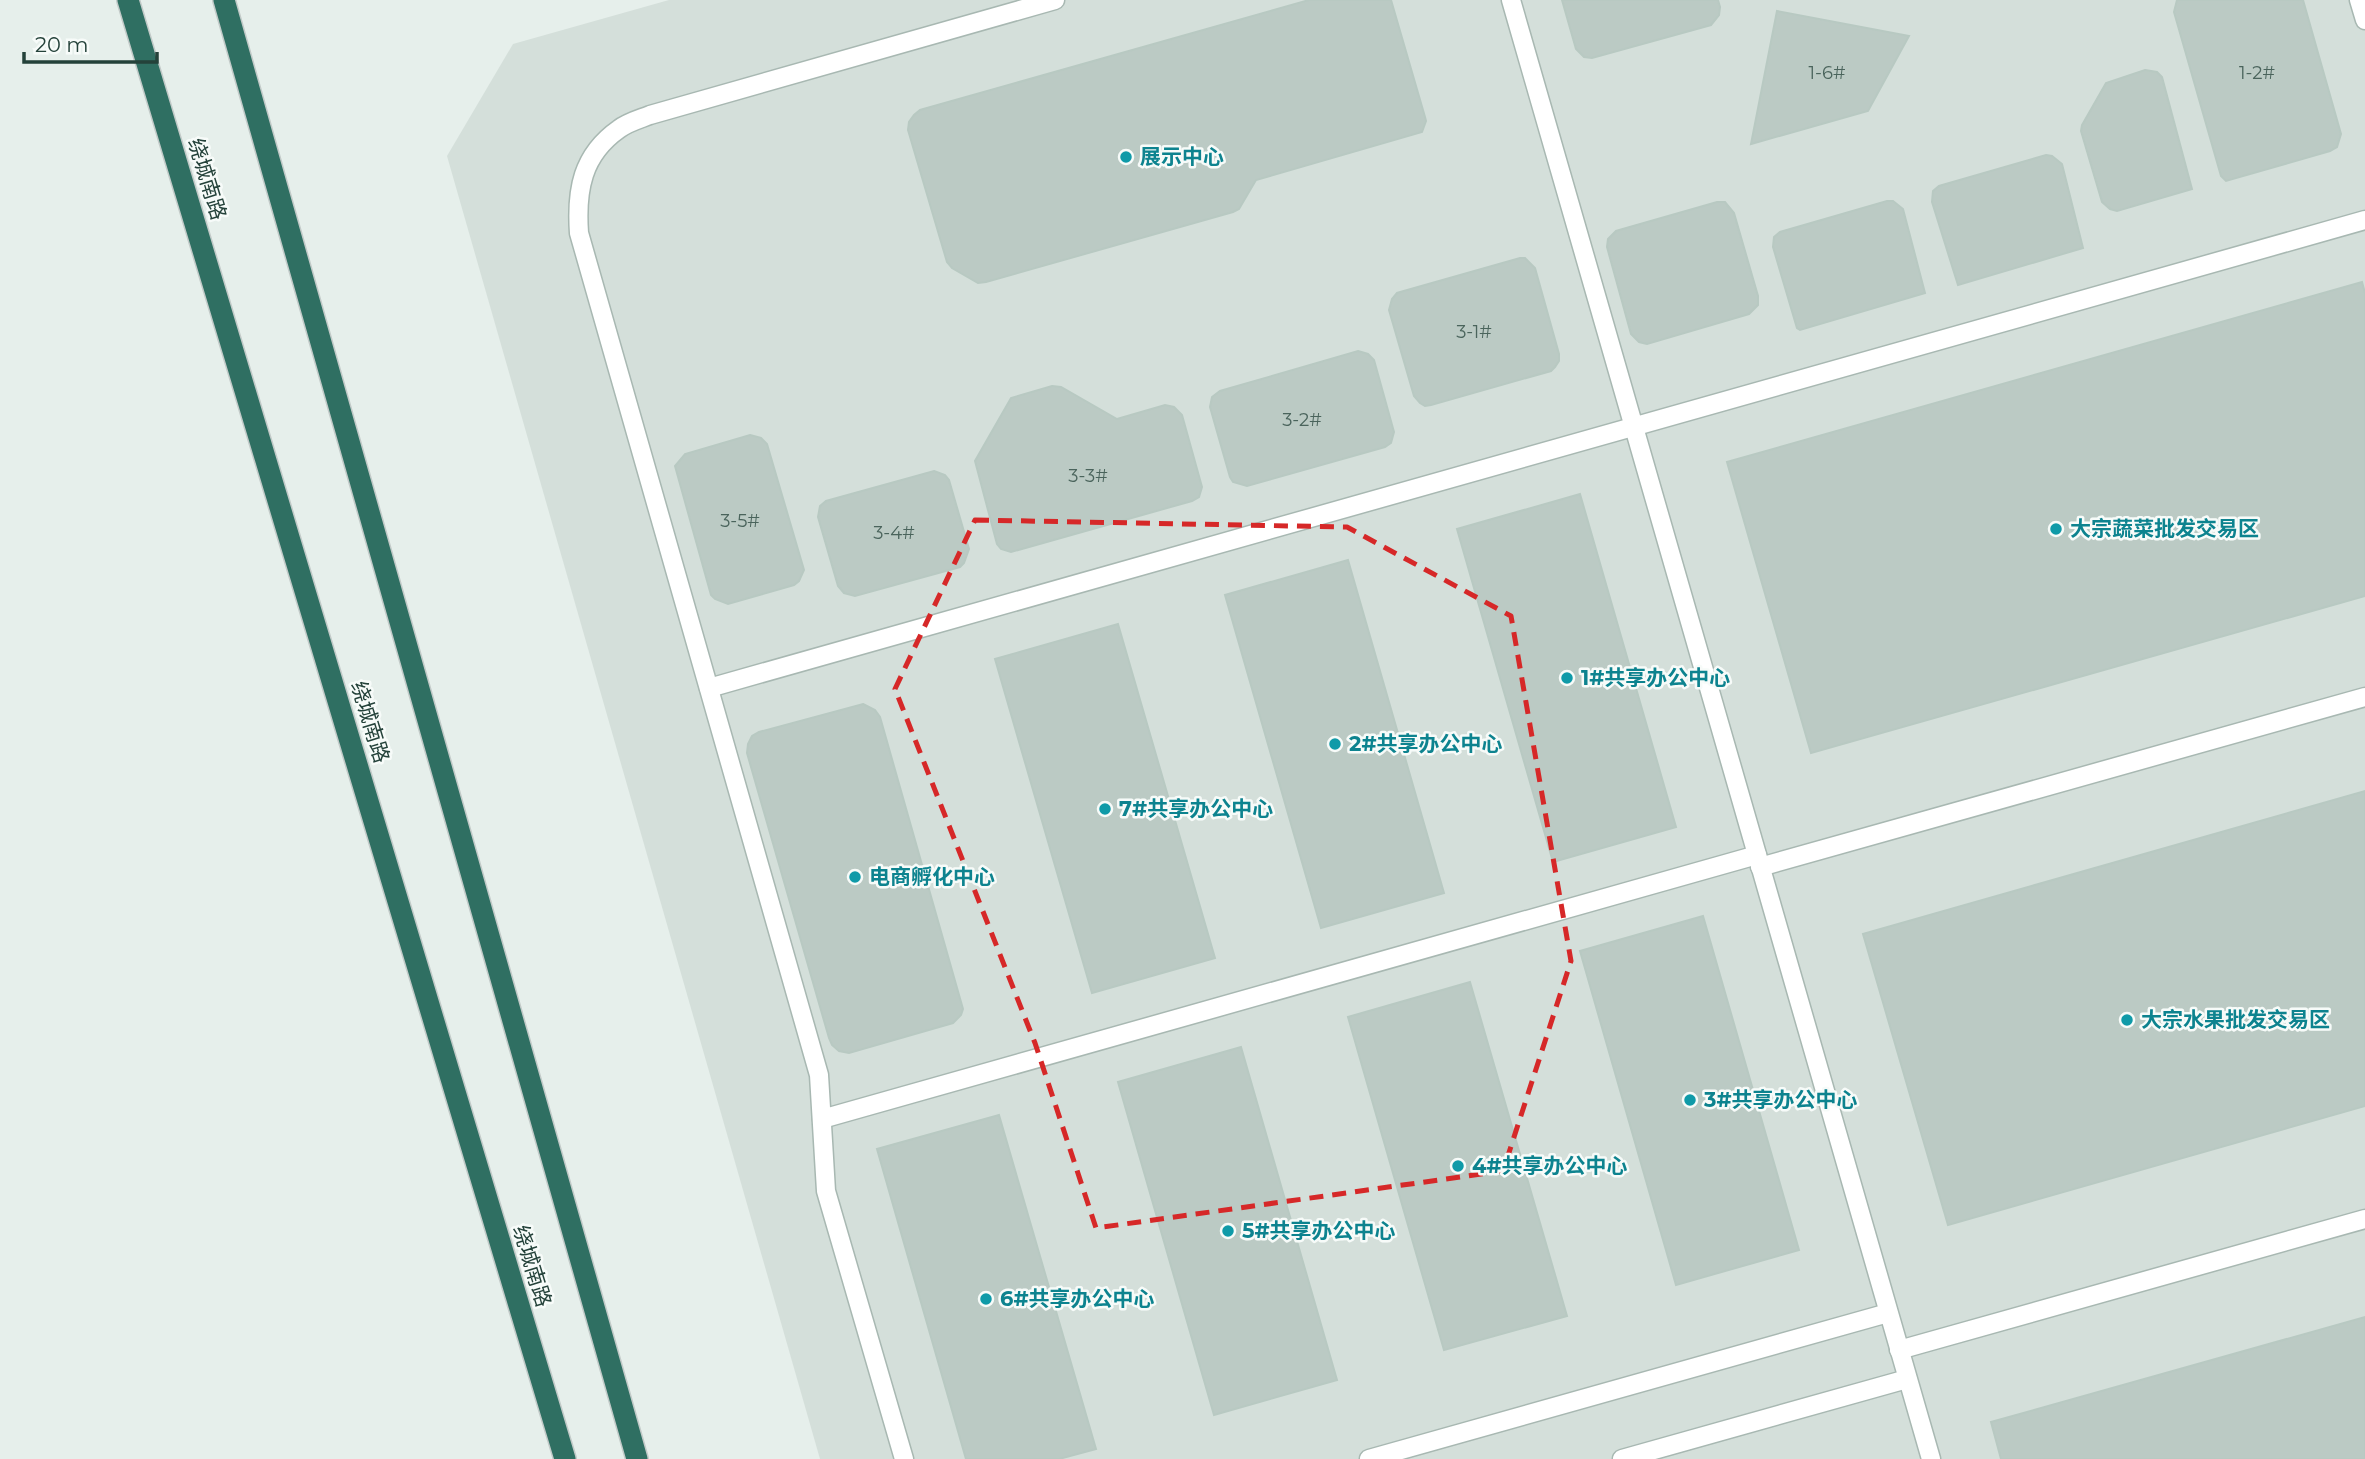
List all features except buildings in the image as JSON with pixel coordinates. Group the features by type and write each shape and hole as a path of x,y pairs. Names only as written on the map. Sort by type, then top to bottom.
{"highway":[{"name":"绕城南路","path":"128,0 565,1459"},
{"path":"224,0 637,1459"}],"lane":[{"path":"904,1459 826,1191 819,1075 579,233 577,202 583,175 596,149 620,128 650,115 1055,0"},
{"path":"1511,0 1931,1459"},
{"path":"2359,0 2365,20"},
{"path":"709,688 2365,220"},
{"path":"822,1119 2365,696"},
{"path":"1899,1350 2365,1219"},
{"path":"1369,1459 1888,1313"},
{"path":"1622,1459 1908,1379"}],"highlighted area":[{"path":"975,520 1347,527 1511,616 1571,961 1503,1171 1096,1228 1035,1043 895,689"}],"shaded area":[{"path":"669,0 2365,0 2365,1459 820,1459 447,156 513,44"}],"place":[{"name":"展示中心","path":"1126,157"},
{"name":"大宗蔬菜批发交易区","path":"2056,529"},
{"name":"1#共享办公中心","path":"1567,678"},
{"name":"2#共享办公中心","path":"1335,744"},
{"name":"7#共享办公中心","path":"1105,809"},
{"name":"电商孵化中心","path":"855,877"},
{"name":"大宗水果批发交易区","path":"2127,1020"},
{"name":"3#共享办公中心","path":"1690,1100"},
{"name":"4#共享办公中心","path":"1458,1166"},
{"name":"5#共享办公中心","path":"1228,1231"},
{"name":"6#共享办公中心","path":"986,1299"}]}
